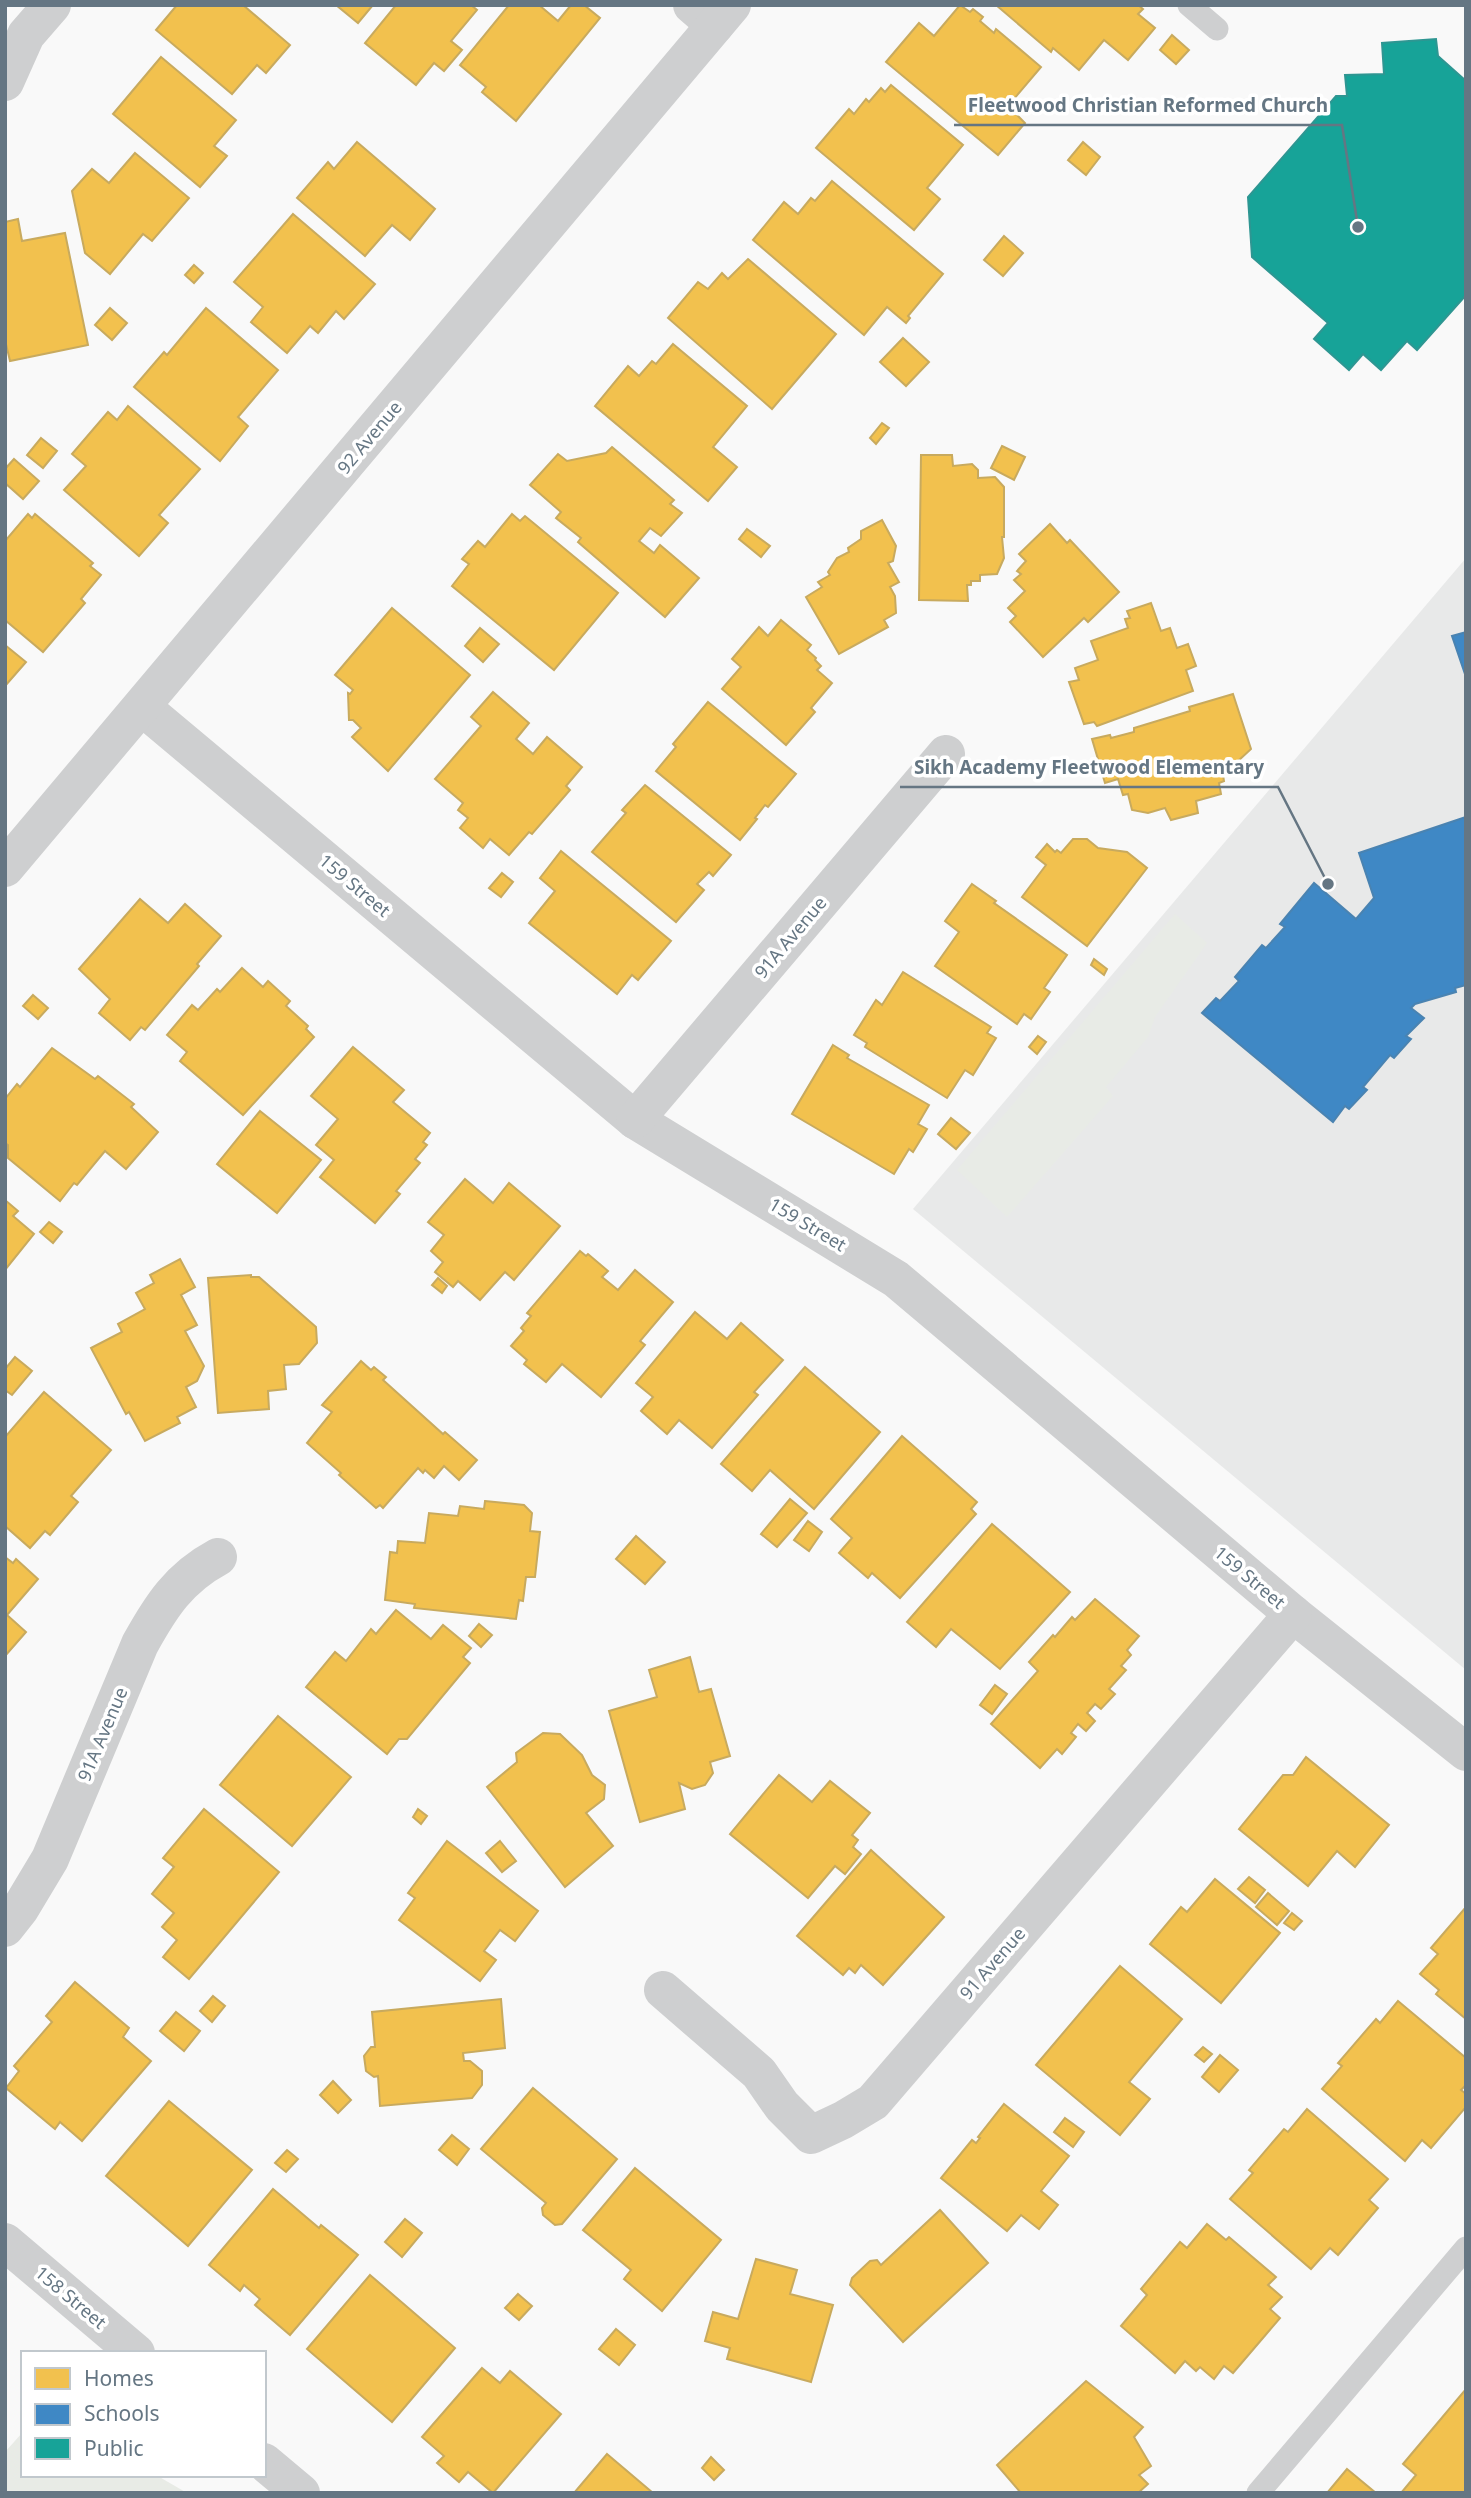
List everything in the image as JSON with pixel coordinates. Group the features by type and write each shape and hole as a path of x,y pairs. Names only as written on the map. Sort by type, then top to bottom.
{"street":[{"path":"5,82 26,36 52,5"},
{"name":"92 Avenue","path":"5,868 142,707 713,12"},
{"name":"159 Street","path":"142,707 635,1120 896,1279 1293,1614 1466,1752"},
{"name":"91A Avenue","path":"635,1120 946,754"},
{"name":"91A Avenue","path":"5,1928 20,1909 50,1859 140,1644 176,1588 197,1568 218,1557"},
{"name":"91 Avenue","path":"663,1990 759,2073 782,2106 811,2135 843,2120 873,2102 1293,1614"},
{"name":"158 Street","path":"5,2242 134,2351"},
{"path":"266,2464 301,2493"}],"lane":[{"path":"1189,5 1217,29"},
{"path":"1258,2493 1466,2248"}],"shaded area":[{"path":"1466,558 1466,1670 913,1209"},
{"path":"1175,914 1207,943 1155,1017 1148,1037 1106,1087 1113,1096 1007,1217 957,1170"},
{"path":"21,2434 21,2477 159,2477 187,2493 5,2493 5,2452"}],"building: Homes":[{"path":"177,5 243,5 290,45 266,73 257,65 232,94 156,30"},
{"path":"336,5 373,5 358,23"},
{"path":"396,5 471,5 477,10 451,41 462,50 444,71 434,63 416,85 365,43"},
{"path":"509,5 539,5 558,21 571,5 584,5 600,18 516,121 482,92 486,87 460,65"},
{"path":"960,5 970,12 973,9 983,17 980,21 994,33 996,29 1041,67 1008,106 1025,123 998,155 886,62 919,23 934,36"},
{"path":"996,5 1138,5 1143,9 1138,14 1155,28 1128,60 1104,40 1079,70 1053,48 1051,52"},
{"path":"1172,35 1189,50 1176,64 1160,50"},
{"path":"161,57 236,120 214,146 227,156 200,187 113,114"},
{"path":"891,85 963,145 927,188 940,199 914,230 816,148 849,109 854,114 866,99 869,102 881,88 885,92"},
{"path":"357,142 435,209 410,240 392,225 365,256 297,198 328,162 334,169"},
{"path":"1083,142 1100,157 1086,175 1068,160"},
{"path":"135,153 189,198 152,241 143,234 110,274 85,253 72,191 92,169 109,183"},
{"path":"832,181 943,274 908,316 910,318 906,323 887,307 864,335 753,240 784,202 798,214 811,198 815,201"},
{"path":"293,214 375,284 344,319 336,311 318,333 310,326 287,353 251,322 263,307 234,282"},
{"path":"18,219 22,241 65,233 88,345 10,361 5,340 5,222"},
{"path":"1004,236 1023,253 1003,276 984,260"},
{"path":"748,259 836,334 772,409 668,318 698,282 708,289 722,273 728,279"},
{"path":"194,265 203,273 194,283 185,275"},
{"path":"110,308 127,323 112,340 95,325"},
{"path":"206,308 278,370 238,417 248,426 220,461 134,387 164,352 167,355"},
{"path":"903,338 929,362 906,386 880,362"},
{"path":"673,344 747,406 713,447 737,467 708,501 595,406 628,366 639,376 652,361 656,364"},
{"path":"128,406 200,469 159,515 168,523 139,556 64,490 86,466 72,454 108,412 117,420"},
{"path":"882,423 889,428 876,444 870,438"},
{"path":"41,438 57,451 43,468 27,455"},
{"path":"1002,446 1025,457 1014,480 991,468"},
{"path":"612,447 674,500 670,504 682,513 661,536 650,528 639,541 654,553 660,545 699,578 665,617 578,542 581,538 556,518 561,512 530,485 558,454 567,461 606,453"},
{"path":"921,455 952,455 953,466 972,464 978,470 978,478 995,477 1004,487 1004,558 997,574 980,575 980,581 971,581 971,585 967,585 968,601 919,600"},
{"path":"14,459 39,481 23,499 5,483 5,469"},
{"path":"28,514 32,518 35,514 93,563 90,566 101,575 81,599 85,603 43,652 5,620 5,541"},
{"path":"512,514 520,521 525,516 618,593 554,670 452,586 469,564 462,559 478,541 485,547"},
{"path":"882,520 896,546 893,561 888,563 899,582 890,587 895,596 896,613 884,620 888,627 839,654 806,597 822,587 818,582 830,575 828,572 837,558 849,552 848,548 861,539 861,531"},
{"path":"1050,524 1067,543 1070,540 1119,592 1088,622 1084,618 1043,657 1010,622 1016,616 1008,608 1025,591 1014,580 1021,574 1017,571 1026,561 1019,554"},
{"path":"747,529 770,546 761,557 739,539"},
{"path":"1151,603 1161,631 1170,628 1177,648 1188,644 1196,666 1186,670 1193,691 1097,726 1094,722 1084,724 1069,682 1079,680 1075,668 1098,660 1091,641 1128,628 1125,619 1130,618 1127,611"},
{"path":"392,608 470,675 388,771 352,737 361,728 353,720 349,720 348,693 353,690 335,675"},
{"path":"781,620 811,645 807,650 821,666 817,670 832,683 811,708 815,712 786,745 722,689 741,667 732,659 759,627 768,636"},
{"path":"480,628 499,644 483,662 465,646"},
{"path":"5,645 26,662 5,686"},
{"path":"493,692 529,723 516,739 533,754 547,737 582,767 566,786 570,790 532,834 529,832 509,855 490,839 483,848 460,828 468,818 458,810 463,803 435,779 481,726 471,717"},
{"path":"1233,694 1251,749 1223,775 1224,781 1219,783 1221,794 1196,801 1198,813 1171,820 1165,808 1148,813 1132,810 1128,794 1123,795 1118,779 1105,783 1092,739 1110,735 1111,738 1134,732 1134,728 1190,711 1189,707"},
{"path":"708,702 796,774 768,807 765,805 740,840 656,771 676,747 673,744"},
{"path":"645,785 731,855 713,876 709,872 697,884 704,890 676,922 592,852 626,813 622,810"},
{"path":"1073,839 1087,839 1098,848 1127,852 1147,868 1087,946 1022,897 1046,865 1036,857 1047,844 1055,852 1057,850 1061,853"},
{"path":"561,851 671,941 638,980 632,975 617,994 529,923 555,891 540,878"},
{"path":"502,873 513,882 501,897 489,888"},
{"path":"972,884 1067,955 1044,988 1050,992 1031,1019 1024,1014 1017,1024 935,966 959,932 945,921"},
{"path":"140,899 168,923 185,904 221,936 145,1030 141,1027 130,1040 99,1013 110,999 79,969"},
{"path":"1094,959 1107,969 1104,975 1091,965"},
{"path":"242,968 263,987 268,981 290,1001 286,1006 308,1026 306,1029 314,1037 243,1115 180,1061 187,1052 167,1035 192,1005 198,1010 217,989 220,992"},
{"path":"903,972 991,1027 987,1033 996,1038 973,1075 965,1070 947,1098 865,1047 867,1043 854,1035 876,1000 882,1005"},
{"path":"33,995 48,1008 38,1019 23,1006"},
{"path":"1038,1036 1046,1042 1037,1054 1029,1047"},
{"path":"833,1045 849,1055 847,1058 929,1105 918,1124 927,1129 913,1152 909,1149 894,1174 792,1114"},
{"path":"353,1047 404,1090 393,1102 430,1133 423,1142 427,1145 415,1159 420,1163 396,1191 400,1194 375,1223 320,1177 334,1160 316,1145 338,1119 311,1096"},
{"path":"52,1048 95,1079 98,1076 134,1104 131,1107 158,1132 126,1169 105,1151 60,1201 8,1158 8,1145 5,1143 5,1099 17,1084 20,1087"},
{"path":"260,1111 321,1160 277,1213 217,1164"},
{"path":"951,1118 970,1133 956,1149 938,1134"},
{"path":"465,1179 493,1203 509,1183 560,1226 514,1280 505,1272 480,1300 458,1281 453,1287 435,1272 443,1262 431,1251 444,1235 428,1222"},
{"path":"5,1200 18,1211 13,1216 34,1234 5,1270"},
{"path":"49,1222 62,1232 53,1243 40,1232"},
{"path":"580,1251 586,1256 588,1254 608,1271 602,1277 618,1290 635,1270 673,1302 640,1341 645,1345 601,1397 562,1364 546,1382 524,1364 527,1360 511,1346 524,1331 521,1328 531,1316 527,1313"},
{"path":"180,1259 195,1287 181,1295 197,1325 185,1331 204,1366 197,1381 186,1387 196,1407 177,1417 180,1423 145,1441 129,1412 126,1414 91,1348 122,1332 118,1324 145,1309 136,1293 154,1283 150,1275"},
{"path":"251,1275 259,1277 316,1327 317,1343 299,1364 284,1365 286,1389 268,1391 269,1409 218,1413 208,1278"},
{"path":"438,1278 447,1286 442,1293 432,1285"},
{"path":"695,1312 727,1339 741,1323 783,1360 754,1392 758,1395 712,1448 679,1420 667,1434 641,1411 653,1397 636,1383"},
{"path":"15,1357 32,1371 12,1395 5,1390 5,1369"},
{"path":"361,1361 371,1370 374,1367 386,1377 383,1380 443,1434 445,1432 477,1460 459,1480 444,1466 434,1478 418,1468 383,1508 380,1505 376,1508 307,1443 332,1412 322,1405"},
{"path":"805,1367 880,1432 814,1509 770,1470 752,1491 721,1464"},
{"path":"44,1392 111,1450 71,1496 78,1502 50,1535 45,1531 30,1548 5,1526 5,1437"},
{"path":"902,1436 977,1502 971,1509 976,1514 900,1598 872,1573 868,1578 839,1553 852,1538 831,1519"},
{"path":"790,1499 807,1513 777,1547 761,1534"},
{"path":"485,1501 524,1505 532,1513 530,1531 540,1532 535,1577 526,1577 523,1601 519,1600 516,1619 414,1608 415,1604 385,1600 390,1552 397,1553 398,1541 425,1543 429,1513 458,1516 460,1506 484,1509"},
{"path":"808,1521 822,1532 809,1551 794,1540"},
{"path":"992,1524 1070,1592 1000,1669 951,1629 936,1647 907,1622"},
{"path":"636,1536 665,1562 645,1584 616,1559"},
{"path":"5,1557 13,1563 16,1559 38,1579 7,1615 26,1632 5,1656"},
{"path":"1095,1599 1139,1636 1127,1650 1131,1655 1121,1666 1126,1670 1109,1689 1115,1694 1101,1709 1095,1704 1087,1713 1095,1721 1086,1731 1078,1724 1071,1733 1076,1737 1062,1754 1057,1749 1040,1768 991,1724 1038,1671 1029,1662 1053,1635 1055,1637 1072,1617 1075,1620"},
{"path":"396,1610 431,1639 443,1625 471,1648 463,1657 470,1663 407,1739 399,1739 387,1754 306,1687 335,1652 346,1661 371,1629 376,1634"},
{"path":"479,1624 492,1635 481,1647 469,1636"},
{"path":"690,1657 699,1692 711,1689 730,1756 710,1762 713,1773 705,1785 692,1789 679,1783 685,1809 640,1822 609,1711 657,1697 649,1670"},
{"path":"995,1685 1007,1694 992,1714 980,1705"},
{"path":"278,1716 351,1777 292,1846 220,1785"},
{"path":"543,1733 560,1734 582,1755 592,1775 605,1785 604,1799 586,1813 613,1846 565,1887 487,1787 517,1762 516,1753"},
{"path":"1306,1757 1389,1825 1355,1867 1337,1851 1308,1886 1239,1829 1283,1775 1293,1775"},
{"path":"779,1775 812,1802 830,1781 870,1813 852,1835 858,1840 853,1847 861,1854 845,1874 835,1866 808,1898 730,1834"},
{"path":"204,1809 279,1872 189,1979 163,1957 177,1940 162,1927 174,1913 152,1894 174,1867 163,1858"},
{"path":"418,1809 427,1816 421,1824 413,1817"},
{"path":"447,1841 538,1911 515,1941 500,1930 484,1951 496,1960 480,1981 399,1920 415,1898 408,1893"},
{"path":"500,1841 516,1861 502,1872 486,1853"},
{"path":"871,1850 944,1917 883,1985 861,1965 855,1973 849,1968 843,1975 797,1936"},
{"path":"1249,1877 1265,1890 1255,1903 1238,1889"},
{"path":"1215,1879 1280,1933 1221,2003 1150,1944 1181,1907 1187,1912"},
{"path":"1268,1893 1289,1911 1277,1925 1256,1907"},
{"path":"1466,1907 1466,2019 1436,1994 1439,1990 1420,1974 1438,1954 1431,1948"},
{"path":"1292,1913 1302,1921 1294,1930 1284,1923"},
{"path":"1120,1966 1182,2019 1129,2082 1150,2099 1120,2135 1036,2065"},
{"path":"75,1982 129,2028 123,2037 151,2061 82,2141 60,2122 55,2129 6,2088 19,2071 14,2066 52,2022 46,2016"},
{"path":"213,1996 225,2006 212,2022 200,2011"},
{"path":"501,1999 505,2048 463,2053 464,2061 470,2061 482,2071 482,2085 472,2098 380,2106 378,2076 374,2077 366,2071 364,2056 371,2047 375,2047 372,2012"},
{"path":"1398,2001 1466,2058 1466,2085 1461,2090 1466,2094 1466,2107 1431,2148 1422,2140 1405,2161 1322,2089 1342,2066 1338,2063 1376,2019 1380,2023"},
{"path":"176,2012 200,2031 184,2051 160,2031"},
{"path":"1203,2047 1212,2054 1204,2062 1195,2055"},
{"path":"1220,2055 1238,2070 1219,2092 1202,2077"},
{"path":"333,2081 351,2100 338,2113 320,2095"},
{"path":"533,2088 617,2159 562,2224 555,2225 543,2215 542,2208 546,2203 481,2149"},
{"path":"169,2101 252,2170 188,2246 106,2176"},
{"path":"1004,2104 1069,2156 1041,2191 1058,2205 1039,2229 1021,2215 1007,2231 941,2178 972,2140 976,2143"},
{"path":"1307,2109 1388,2179 1369,2200 1378,2208 1338,2255 1330,2248 1311,2269 1230,2199 1253,2173 1249,2170 1284,2129 1288,2132"},
{"path":"1065,2118 1084,2132 1073,2147 1054,2132"},
{"path":"452,2135 469,2149 457,2165 439,2150"},
{"path":"287,2150 298,2159 286,2172 275,2163"},
{"path":"635,2168 721,2240 662,2311 624,2279 631,2270 583,2230"},
{"path":"273,2189 319,2228 321,2225 358,2255 290,2335 255,2305 260,2299 244,2285 240,2291 209,2265"},
{"path":"940,2210 988,2263 903,2342 850,2285 852,2278 870,2261 877,2260 881,2265"},
{"path":"405,2219 422,2233 402,2257 385,2242"},
{"path":"1207,2224 1226,2240 1229,2237 1276,2277 1268,2285 1282,2297 1270,2309 1280,2318 1233,2373 1224,2366 1214,2379 1200,2367 1196,2371 1185,2361 1175,2373 1121,2326 1147,2295 1141,2289 1180,2242 1187,2248"},
{"path":"756,2259 797,2270 790,2294 833,2305 811,2382 727,2359 730,2348 705,2341 713,2312 738,2319"},
{"path":"370,2275 455,2348 392,2422 307,2349"},
{"path":"518,2294 532,2306 519,2320 505,2308"},
{"path":"616,2329 635,2345 619,2365 599,2349"},
{"path":"482,2368 500,2383 510,2371 561,2414 493,2493 468,2472 459,2482 437,2463 444,2456 422,2437"},
{"path":"1086,2381 1143,2427 1134,2437 1151,2466 1139,2475 1148,2484 1138,2493 1021,2493 997,2465"},
{"path":"1466,2389 1466,2493 1401,2493 1416,2475 1403,2464"},
{"path":"607,2454 653,2493 574,2493"},
{"path":"711,2457 724,2470 714,2480 702,2468"},
{"path":"1347,2469 1376,2493 1327,2493"}],"building: Schools":[{"path":"1466,632 1466,677 1452,636"},
{"path":"1466,817 1466,985 1455,988 1456,992 1415,1004 1411,1008 1424,1018 1406,1036 1411,1039 1394,1058 1390,1055 1363,1087 1367,1090 1349,1109 1345,1106 1333,1122 1202,1013 1216,998 1220,1001 1239,981 1235,977 1262,945 1266,948 1285,927 1280,924 1314,883 1356,919 1374,898 1359,853"}],"building: Public":[{"path":"1436,39 1438,56 1466,81 1466,295 1417,350 1407,341 1381,370 1363,354 1349,370 1314,339 1328,323 1252,257 1248,197 1336,96 1347,96 1345,75 1384,74 1382,43"}],"place":[{"name":"Fleetwood Christian Reformed Church","path":"1358,227"},
{"name":"Sikh Academy Fleetwood Elementary","path":"1328,884"}]}
